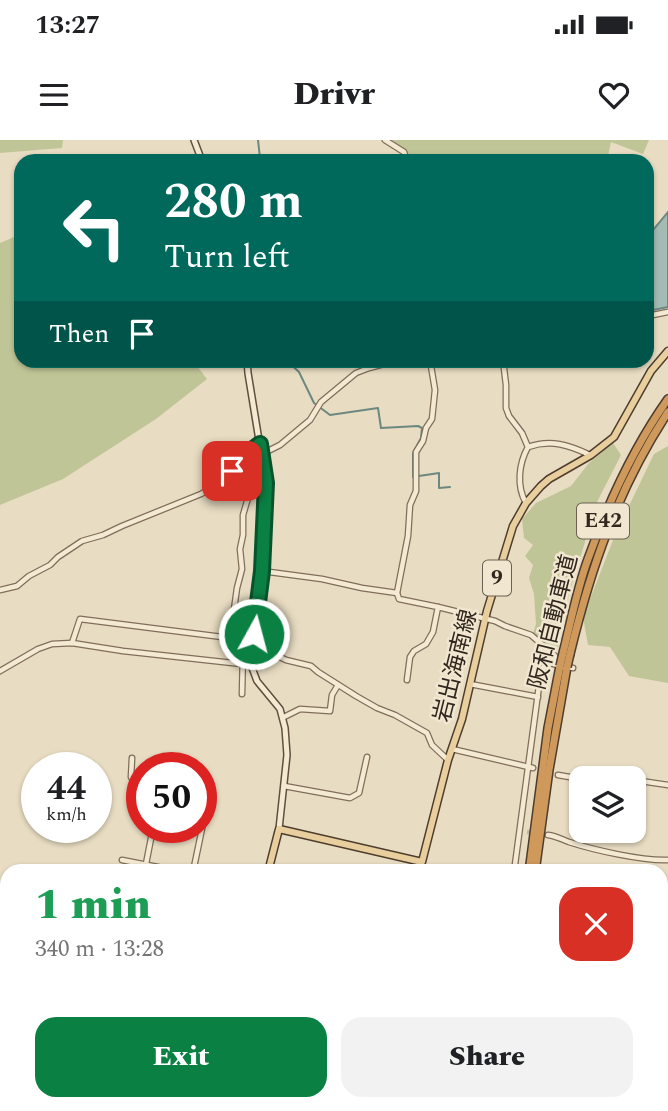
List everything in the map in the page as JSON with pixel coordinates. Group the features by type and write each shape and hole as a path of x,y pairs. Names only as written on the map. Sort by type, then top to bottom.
{"highway":[{"name":"阪和自動車道","path":"537,864 566,654 582,580 605,516 623,477 668,399"},
{"name":"阪和自動車道","path":"566,654 611,519 634,469 668,412"},
{"name":"阪和自動車道","path":"530,864 548,728 564,667"}],"main road":[{"name":"岩出海南線","path":"654,367 668,351"},
{"path":"248,368 266,483 262,571 251,664 257,681 277,703 284,717 287,755 279,829 270,864"},
{"name":"岩出海南線","path":"422,862 513,526 526,503 549,479 591,456 614,437 654,368"},
{"path":"279,829 422,862"}],"street":[{"path":"385,140 405,154"},
{"path":"230,638 242,569 240,549 243,515 250,491 258,478 257,462 262,454 280,444 310,420 321,402 356,373 369,368"},
{"path":"431,368 435,390 432,419 416,452 416,491 410,505 408,536 397,593 399,599 486,618 535,638 564,667"},
{"path":"504,368 506,408 527,440 528,447 520,467 522,496 526,503"},
{"path":"528,447 546,442 567,445 591,456"},
{"path":"0,590 17,586 82,541 103,535 201,494 219,483 244,456 260,444"},
{"path":"262,571 397,593"},
{"path":"407,680 410,657 414,651 426,644 433,632 439,607"},
{"path":"72,643 79,619 230,638 243,653 242,694"},
{"path":"0,671 38,649 52,644 72,643 251,664"},
{"path":"252,655 272,653 286,660 311,666 356,696 427,733 432,745 448,760"},
{"path":"515,864 531,767 541,671 549,663 564,667"},
{"path":"470,684 538,697"},
{"path":"284,717 300,709 330,711 332,695 338,685"},
{"path":"452,749 531,767"},
{"path":"284,786 350,798 359,793 367,757"},
{"path":"558,775 569,777"},
{"path":"646,782 668,785"},
{"path":"520,831 527,832"},
{"path":"548,835 626,855 668,860"},
{"path":"122,860 146,864 150,843"},
{"path":"196,864 200,843"}],"green space":[{"path":"0,140 63,140 62,148 0,153"},
{"path":"392,140 649,140 643,154 611,142 608,154 407,154"},
{"path":"14,237 14,368 198,368 207,379 156,419 63,479 0,505 0,243"},
{"path":"613,443 621,455 598,500 562,616 558,647 546,650 532,637 536,624 534,594 529,578 533,565 525,556 533,545 524,538 522,519 536,503 571,486 589,463"},
{"path":"668,446 668,683 629,676 610,647 588,645 583,617 615,535 654,454"}],"water":[{"path":"668,212 668,307 654,310 654,229"}],"waterway":[{"path":"258,140 260,154"},
{"path":"295,368 314,403 330,415 378,408 381,428 422,428 421,438 413,453 413,477"},
{"path":"419,476 439,473 439,488 450,487"}],"tunnel":[{"path":"527,832 548,835"}],"route":[{"path":"232,471 244,456 260,444 266,483 262,571 254,634"}]}
